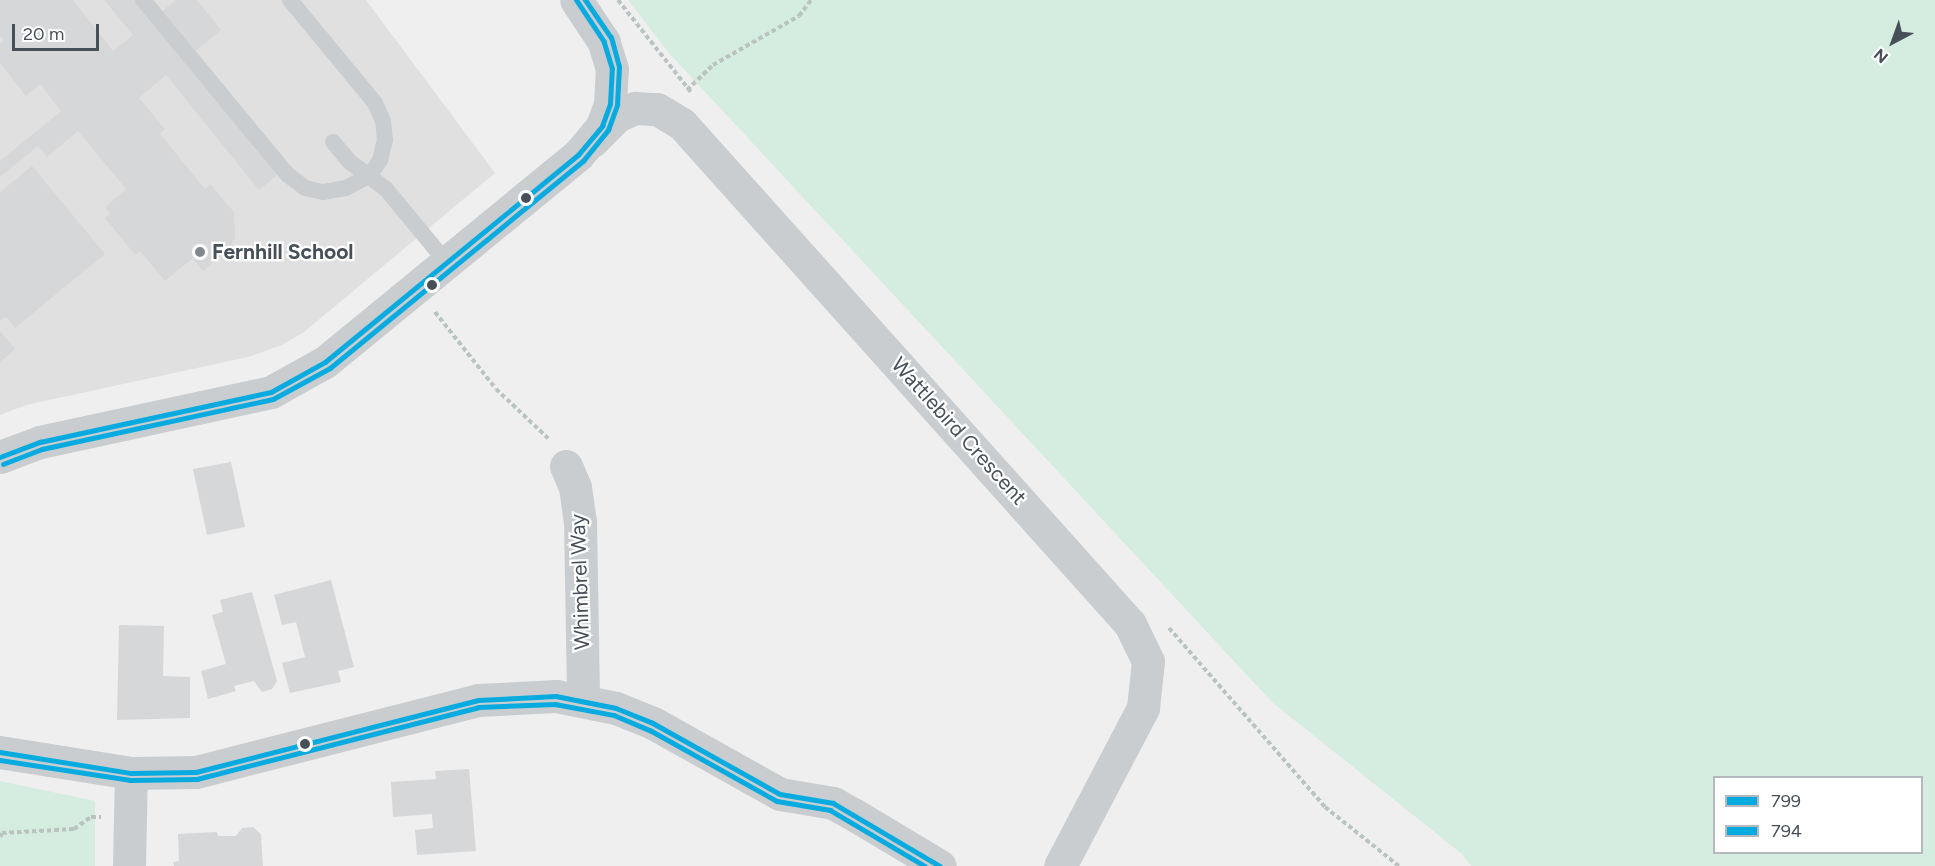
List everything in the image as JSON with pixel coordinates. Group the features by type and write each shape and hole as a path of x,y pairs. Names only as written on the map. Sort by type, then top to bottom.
{"street":[{"path":"576,0 599,33 612,69 610,104 589,145"},
{"name":"Wattlebird Crescent","path":"0,457 40,442 259,395 289,384 326,362 589,145 617,116 646,107 669,115 703,146 1109,598 1141,643 1148,678 1137,726 1060,866"},
{"name":"Whimbrel Way","path":"566,466 575,487 580,521 583,699"},
{"path":"0,752 131,773 196,772 478,700 529,695 583,699 653,723 780,794 832,804 940,866"},
{"path":"129,866 131,773"}],"lane":[{"path":"143,0 288,175 305,188 323,192 346,188 369,176 380,160 385,140 375,103 290,0"},
{"path":"333,142 350,162 386,189 447,263"}],"path":[{"path":"684,93 712,65 799,16 811,0"},
{"path":"431,306 496,389 548,438 566,466"},
{"path":"0,837 2,833 74,829 91,817 105,816"}],"shaded area":[{"name":"Fernhill School","path":"0,0 366,0 495,173 304,332 282,345 248,357 26,405 0,415"}],"green space":[{"path":"628,0 1935,0 1935,866 1471,866 1462,854 1273,703 668,52"},
{"path":"0,781 95,801 95,866 0,866"}],"building":[{"path":"0,0 73,0 113,51 133,35 104,0 135,0 151,20 176,0 197,0 221,30 185,60 278,174 259,190 166,75 139,98 165,129 160,134 205,189 210,184 234,212 235,237 229,249 203,271 193,258 165,281 140,251 135,255 105,218 110,214 105,207 126,189 78,131 47,157 38,146 0,177 0,161 61,111 40,84 26,96 0,63 0,44 4,41 0,36"},
{"path":"32,166 105,254 15,328 6,317 0,321 0,192"},
{"path":"0,331 15,349 0,362"},
{"path":"231,462 245,527 207,535 193,469"},
{"path":"331,580 354,667 338,671 341,682 290,693 282,663 305,657 296,622 282,625 274,595"},
{"path":"252,592 277,681 272,689 262,692 254,681 234,686 236,691 208,699 201,671 226,664 212,615 223,612 220,600"},
{"path":"119,625 164,626 163,676 190,677 190,718 117,720"},
{"path":"469,769 476,851 417,855 415,830 433,828 432,814 393,817 391,782 436,779 435,771"},
{"path":"253,827 261,834 263,866 174,866 173,862 179,861 178,834 217,832 218,836 236,836 242,828"}],"transit line":[{"name":"799","path":"0,457 40,442 271,392 325,362 578,155 602,126 610,104 612,69 604,42 576,0"},
{"name":"794","path":"3,464 42,449 273,399 330,368 583,161 608,130 617,105 619,67 611,38 585,0"},
{"name":"799","path":"0,752 131,773 196,772 478,700 556,696 616,708 653,723 780,794 833,803 940,866"},
{"name":"794","path":"0,760 130,780 197,779 479,707 555,704 614,715 650,730 777,801 830,810 925,866"}],"place":[{"name":"Fernhill School","path":"200,252"}]}
